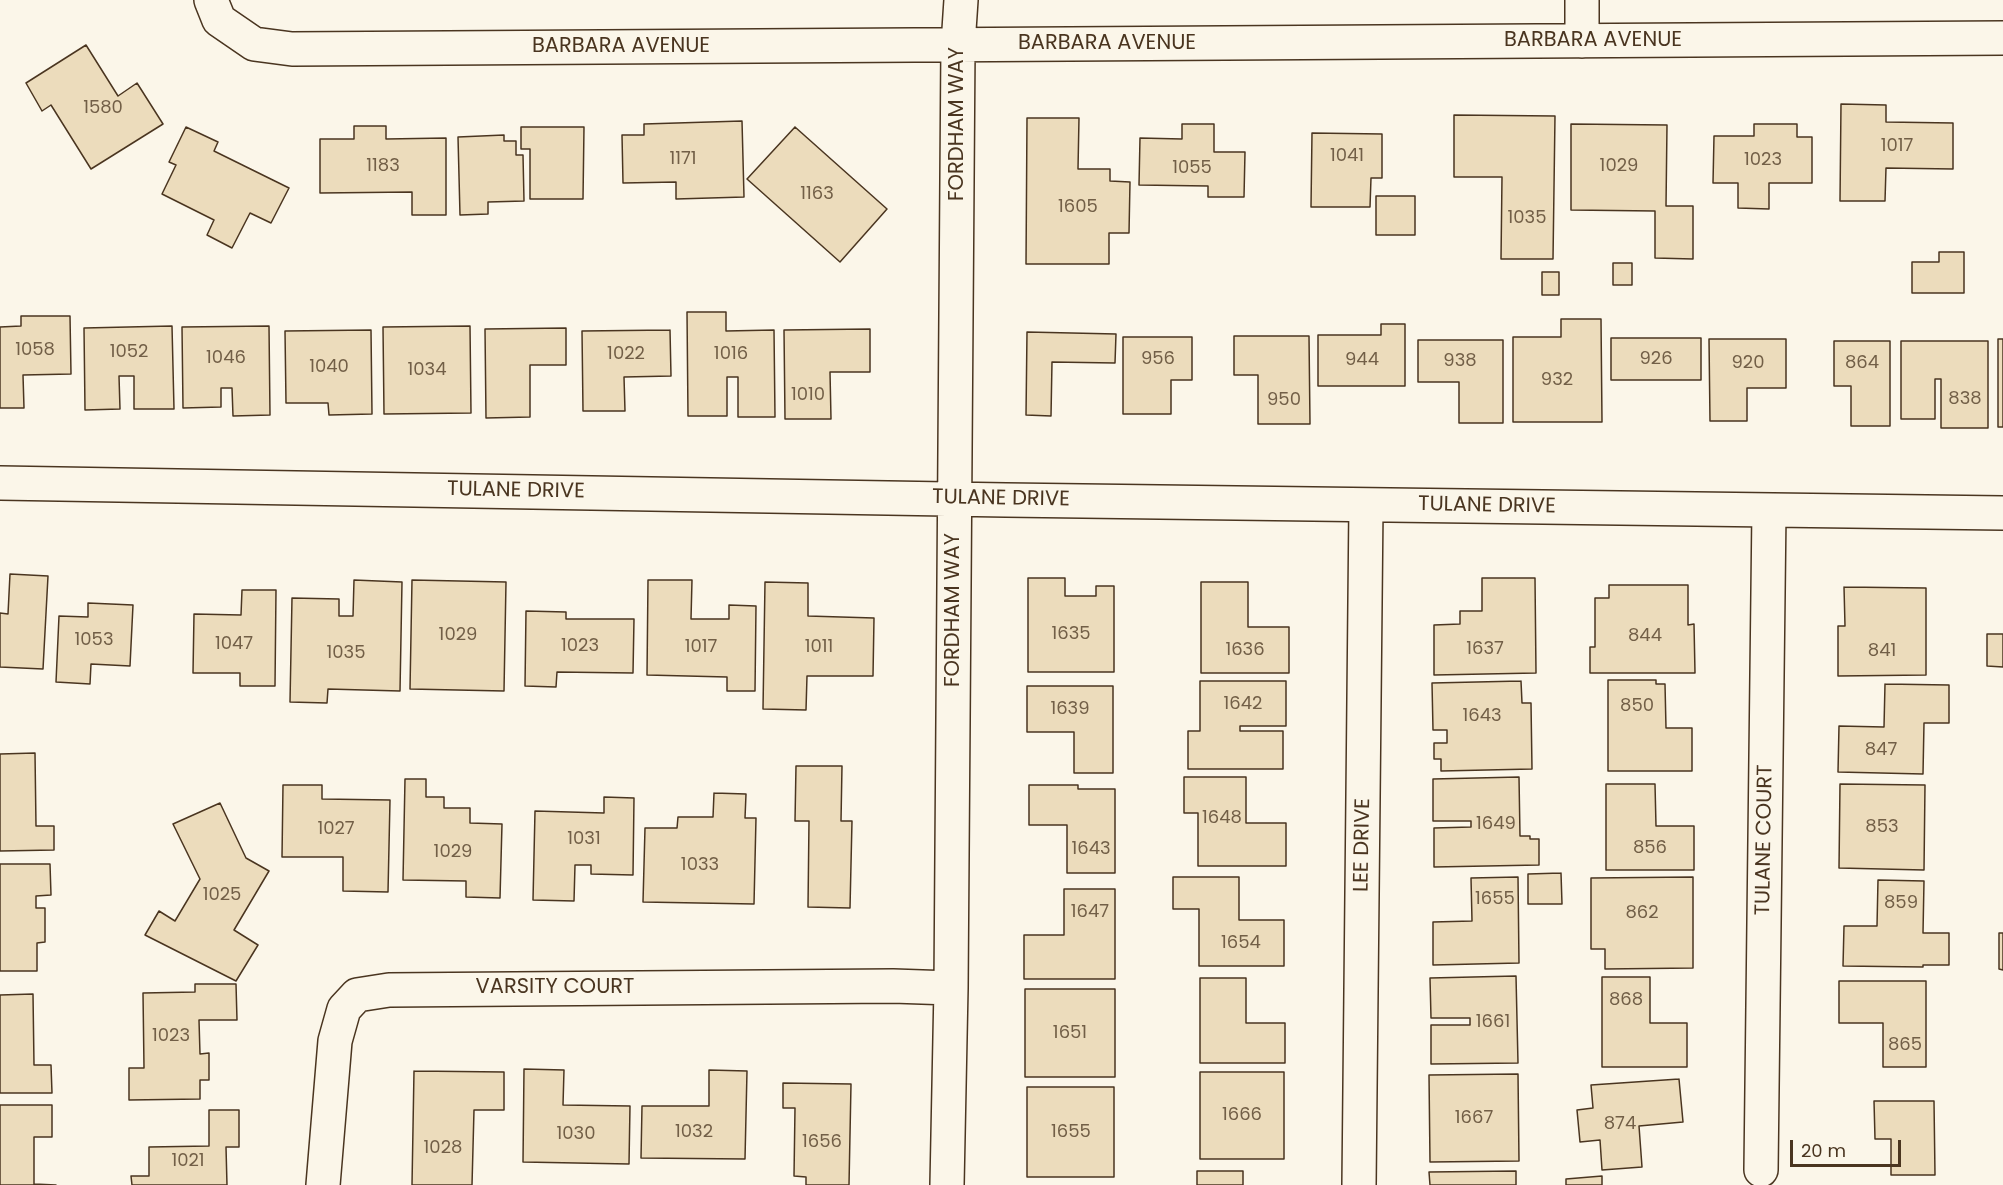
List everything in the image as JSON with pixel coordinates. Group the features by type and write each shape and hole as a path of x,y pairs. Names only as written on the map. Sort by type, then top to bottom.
{"street":[{"name":"FORDHAM WAY","path":"947,1185 951,988 958,45 961,0"},
{"path":"1582,0 1582,41"},
{"name":"BARBARA AVENUE","path":"215,10 254,44 292,49 2003,38"},
{"name":"TULANE DRIVE","path":"0,483 2003,513"},
{"name":"LEE DRIVE","path":"1359,1185 1366,505"},
{"name":"TULANE COURT","path":"1761,1170 1769,510"},
{"name":"VARSITY COURT","path":"323,1185 335,1041 344,1009 357,995 388,990 882,986 951,988"}],"building":[{"path":"86,45 118,96 137,83 163,124 91,169 51,105 42,111 26,83"},
{"path":"1841,104 1886,105 1886,122 1953,123 1953,169 1886,168 1885,201 1840,201"},
{"path":"1454,115 1555,116 1553,259 1501,259 1502,177 1454,177"},
{"path":"1027,118 1079,118 1078,169 1110,169 1110,181 1130,182 1129,233 1109,233 1109,264 1026,264"},
{"path":"742,121 744,197 676,199 676,182 623,183 622,135 644,135 644,124"},
{"path":"1182,124 1214,124 1214,152 1245,152 1244,197 1208,197 1208,186 1139,185 1140,138 1182,139"},
{"path":"1571,124 1667,125 1666,206 1693,206 1693,259 1655,258 1655,211 1571,210"},
{"path":"1754,124 1797,124 1797,137 1812,137 1812,183 1769,183 1769,209 1738,208 1738,183 1713,183 1714,136 1754,136"},
{"path":"354,126 386,126 386,139 446,138 446,215 412,215 412,192 320,193 320,139 354,139"},
{"path":"186,127 218,142 214,151 289,188 271,223 250,213 232,248 207,235 214,220 162,194 176,165 169,162"},
{"path":"521,127 584,127 583,199 530,199 530,149 521,149"},
{"path":"795,127 887,209 840,262 747,179"},
{"path":"1312,133 1382,134 1382,178 1371,178 1370,207 1311,207"},
{"path":"504,135 504,141 516,141 516,155 523,155 524,201 488,202 488,214 460,215 458,137"},
{"path":"1376,196 1415,196 1415,235 1376,235"},
{"path":"1939,252 1964,252 1964,293 1912,293 1912,262 1939,262"},
{"path":"1613,263 1632,263 1632,285 1613,285"},
{"path":"1542,272 1559,272 1559,295 1542,295"},
{"path":"687,312 726,312 726,331 774,330 775,417 738,417 738,377 727,377 727,416 688,416"},
{"path":"21,316 70,316 71,374 23,375 24,408 0,408 0,327 21,326"},
{"path":"1561,319 1601,319 1602,422 1513,422 1513,337 1561,337"},
{"path":"1381,324 1405,324 1405,386 1318,386 1318,335 1381,335"},
{"path":"172,326 174,409 134,409 134,376 119,376 120,409 85,410 84,328"},
{"path":"269,326 270,415 233,416 232,388 221,388 221,407 183,408 182,327"},
{"path":"470,326 471,413 384,414 383,327"},
{"path":"566,328 566,365 530,365 530,417 486,418 485,329"},
{"path":"870,329 870,372 830,372 831,419 785,419 784,330"},
{"path":"371,330 372,414 329,415 328,403 286,403 285,331"},
{"path":"670,330 671,376 624,377 625,411 583,411 582,331"},
{"path":"1027,332 1116,334 1115,363 1052,362 1051,416 1026,415"},
{"path":"1234,336 1309,336 1310,424 1258,424 1258,375 1234,375"},
{"path":"1123,337 1192,337 1192,380 1171,380 1171,414 1123,414"},
{"path":"1611,338 1701,338 1701,380 1611,380"},
{"path":"1709,339 1786,339 1786,388 1747,388 1747,421 1710,421"},
{"path":"1998,339 2003,339 2003,427 1998,427"},
{"path":"1418,340 1503,340 1503,423 1459,423 1459,382 1418,382"},
{"path":"1834,341 1890,341 1890,426 1851,426 1851,386 1834,386"},
{"path":"1901,341 1988,341 1988,428 1941,428 1941,379 1935,379 1935,419 1901,419"},
{"path":"10,574 48,576 43,669 0,667 0,613 8,614"},
{"path":"1028,578 1065,578 1065,596 1096,596 1096,586 1114,586 1114,672 1028,672"},
{"path":"1482,578 1535,578 1536,673 1434,675 1434,625 1460,624 1460,611 1482,611"},
{"path":"354,580 402,582 400,691 328,689 327,703 290,702 292,598 339,599 339,616 353,616"},
{"path":"412,580 506,582 504,691 410,689"},
{"path":"648,580 692,580 691,619 729,619 729,605 756,606 755,691 727,691 727,677 647,675"},
{"path":"765,582 808,583 808,616 874,618 873,676 807,676 806,710 763,709"},
{"path":"1201,582 1248,582 1248,627 1289,627 1289,673 1201,673"},
{"path":"1609,585 1688,585 1688,625 1694,624 1695,673 1590,673 1590,647 1595,647 1595,598 1609,598"},
{"path":"1844,587 1926,588 1926,675 1838,676 1838,626 1845,626"},
{"path":"242,590 276,590 275,686 240,686 240,673 193,673 194,614 241,615"},
{"path":"88,603 133,605 130,666 91,664 90,684 56,682 59,616 88,617"},
{"path":"526,611 566,612 566,619 634,619 633,673 557,672 556,687 525,686"},
{"path":"1987,634 2003,634 2003,667 1987,666"},
{"path":"1608,680 1656,680 1656,684 1665,684 1666,728 1692,728 1692,771 1608,771"},
{"path":"1200,681 1286,681 1286,726 1240,726 1240,731 1283,731 1283,769 1188,769 1188,731 1200,731"},
{"path":"1521,681 1522,703 1531,703 1532,769 1441,771 1441,759 1434,759 1434,743 1447,743 1447,730 1433,730 1432,683"},
{"path":"1885,684 1949,685 1949,723 1924,723 1923,774 1838,772 1839,726 1884,727"},
{"path":"1027,686 1113,686 1113,773 1074,773 1074,732 1027,732"},
{"path":"35,753 36,826 54,826 54,850 0,851 0,754"},
{"path":"796,766 842,766 841,821 852,821 850,908 808,907 809,821 795,821"},
{"path":"1184,777 1246,777 1246,823 1286,823 1286,866 1198,866 1198,813 1184,813"},
{"path":"1519,777 1520,836 1539,839 1539,865 1434,867 1434,828 1471,827 1471,821 1433,821 1433,779"},
{"path":"405,779 426,779 426,797 444,797 444,808 470,808 470,823 502,824 500,898 466,897 466,881 403,880"},
{"path":"1606,784 1655,784 1656,826 1694,826 1694,870 1606,870"},
{"path":"1840,784 1925,785 1924,870 1839,868"},
{"path":"283,785 322,785 322,799 390,800 388,892 343,891 343,857 282,857"},
{"path":"1029,785 1078,785 1078,789 1115,789 1115,873 1067,873 1067,825 1029,825"},
{"path":"714,793 746,794 745,818 756,818 754,904 643,902 645,828 677,828 678,817 713,817"},
{"path":"604,797 634,798 633,875 591,874 591,865 575,865 574,901 533,900 535,811 604,813"},
{"path":"220,803 246,858 269,871 234,930 258,945 236,981 145,935 159,911 175,921 200,879 173,824"},
{"path":"0,864 50,864 51,895 36,896 36,908 45,908 45,942 37,943 37,971 0,971"},
{"path":"1561,873 1562,904 1528,904 1528,874"},
{"path":"1173,877 1239,877 1239,920 1284,920 1284,966 1199,966 1199,909 1173,909"},
{"path":"1518,877 1519,963 1433,965 1433,922 1472,921 1471,878"},
{"path":"1693,877 1693,968 1605,969 1605,949 1591,949 1591,878"},
{"path":"1878,880 1924,881 1923,933 1949,933 1949,965 1843,966 1844,926 1877,926"},
{"path":"1064,889 1115,889 1115,979 1024,979 1024,935 1064,935"},
{"path":"1999,933 2003,933 2003,970 1999,969"},
{"path":"1516,976 1518,1063 1431,1064 1431,1025 1470,1025 1470,1018 1431,1018 1430,978"},
{"path":"1602,977 1650,977 1650,1023 1687,1023 1687,1067 1602,1067"},
{"path":"1200,978 1246,978 1246,1023 1285,1023 1285,1063 1200,1063"},
{"path":"1839,981 1926,981 1926,1067 1883,1067 1883,1023 1839,1023"},
{"path":"195,984 236,984 237,1020 199,1020 200,1054 209,1053 209,1080 200,1080 200,1099 129,1100 129,1068 144,1068 143,993 195,992"},
{"path":"1025,989 1115,989 1115,1077 1025,1077"},
{"path":"33,994 34,1065 51,1065 52,1093 0,1093 0,995"},
{"path":"524,1069 564,1070 563,1105 630,1106 629,1164 523,1162"},
{"path":"709,1070 747,1071 745,1159 641,1158 642,1106 709,1106"},
{"path":"414,1071 504,1072 504,1110 474,1110 472,1185 412,1185"},
{"path":"1200,1072 1284,1072 1284,1159 1200,1159"},
{"path":"1518,1074 1519,1161 1430,1162 1429,1075"},
{"path":"1679,1079 1683,1122 1639,1126 1642,1167 1602,1170 1600,1140 1580,1142 1577,1110 1593,1108 1591,1085"},
{"path":"783,1083 851,1084 849,1185 806,1185 806,1177 794,1176 795,1108 783,1108"},
{"path":"1027,1087 1114,1087 1114,1177 1027,1177"},
{"path":"1874,1101 1934,1101 1935,1175 1891,1175 1891,1139 1875,1139"},
{"path":"0,1105 52,1105 52,1137 34,1137 34,1184 56,1185 0,1185"},
{"path":"209,1110 239,1110 239,1147 226,1147 227,1185 132,1185 131,1176 149,1176 149,1147 209,1146"},
{"path":"1197,1171 1243,1171 1243,1185 1197,1185"},
{"path":"1516,1171 1516,1185 1430,1185 1429,1172"},
{"path":"1602,1176 1602,1185 1566,1185 1566,1179"}]}
